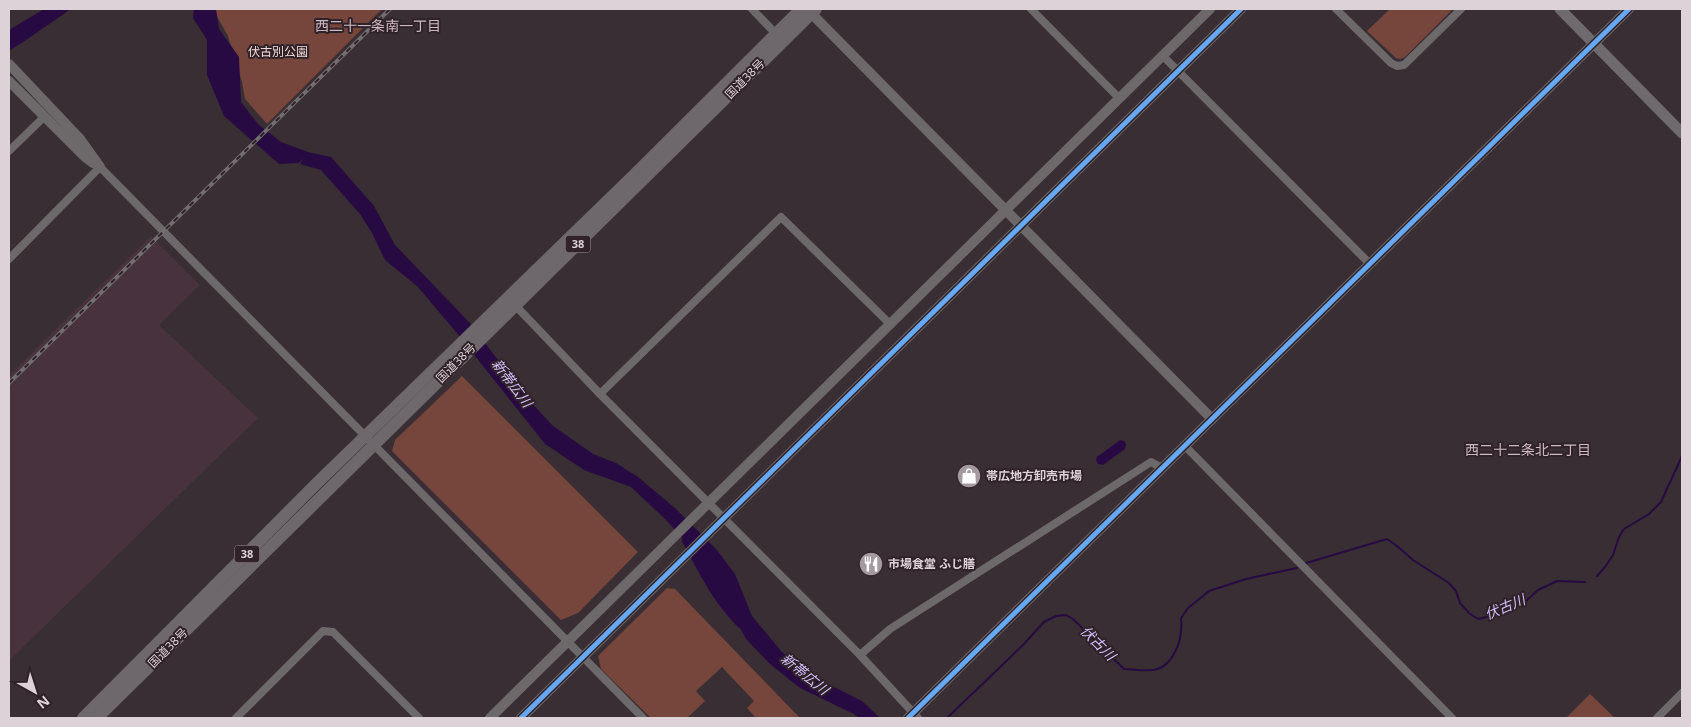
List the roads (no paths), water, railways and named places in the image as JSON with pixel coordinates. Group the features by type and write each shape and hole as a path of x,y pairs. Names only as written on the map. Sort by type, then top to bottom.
{"highway":[{"name":"国道38号","path":"97,718 370,441 809,10"},
{"name":"国道38号","path":"83,718 316,484 370,441"}],"main road":[{"path":"1560,9 1682,133"}],"street":[{"path":"752,9 780,37"},
{"path":"1030,9 1118,98"},
{"path":"490,718 1210,9"},
{"path":"521,718 1241,9"},
{"path":"1336,9 1391,63 1397,66 1404,65 1461,9"},
{"path":"512,301 600,394 860,655 913,716 1162,468 1629,9"},
{"path":"809,10 1212,420"},
{"path":"1162,55 1370,264"},
{"path":"10,65 80,139 100,168"},
{"path":"9,82 85,157 100,168 643,718"},
{"path":"9,152 52,108"},
{"path":"9,259 100,168"},
{"path":"600,394 781,217 890,324"},
{"path":"1185,446 1452,718"},
{"path":"860,655 890,629 1151,462 1162,468"},
{"path":"236,718 323,631 333,632 419,718"},
{"path":"1657,718 1682,693"}],"water":[{"path":"44,9 71,9 9,51 9,30"},
{"path":"194,9 216,9 219,29 239,57 241,102 258,124 281,142 308,152 331,157 374,206 395,245 469,322 527,398 553,426 593,454 616,463 638,477 676,509 717,550 735,574 752,616 781,651 810,675 862,701 880,718 859,718 800,688 770,664 746,639 708,566 665,519 631,487 584,470 545,444 418,287 385,260 360,214 321,170 300,164 303,158 299,163 279,164 224,116 207,75 207,40 193,18"},
{"path":"1120,440 1126,444 1125,449 1103,465 1098,464 1097,457"}],"waterway":[{"name":"伏古川","path":"1597,576 1613,555 1624,529 1649,514 1661,502 1682,456"},
{"name":"伏古川","path":"1306,563 1387,539 1413,560 1449,583 1456,591 1460,603 1470,614 1478,619 1491,616 1525,602 1538,590 1557,581 1585,582"},
{"name":"新帯広川","path":"688,540 721,598 748,628"},
{"name":"伏古川","path":"947,718 1023,645 1044,622 1056,616 1066,615 1073,619 1124,669 1154,670 1165,665 1177,648 1180,640 1181,618 1188,608 1209,591 1246,579 1297,568"}],"railway":[{"path":"9,383 390,9"}],"place":[{"name":"帯広地方卸売市場","path":"969,476"},
{"name":"市場食堂 ふじ膳","path":"871,564"}],"district":[{"name":"西二十一条南一丁目","path":"378,26"},
{"name":"西二十二条北二丁目","path":"1528,450"}],"park label":[{"name":"伏古別公園","path":"278,52"}]}
